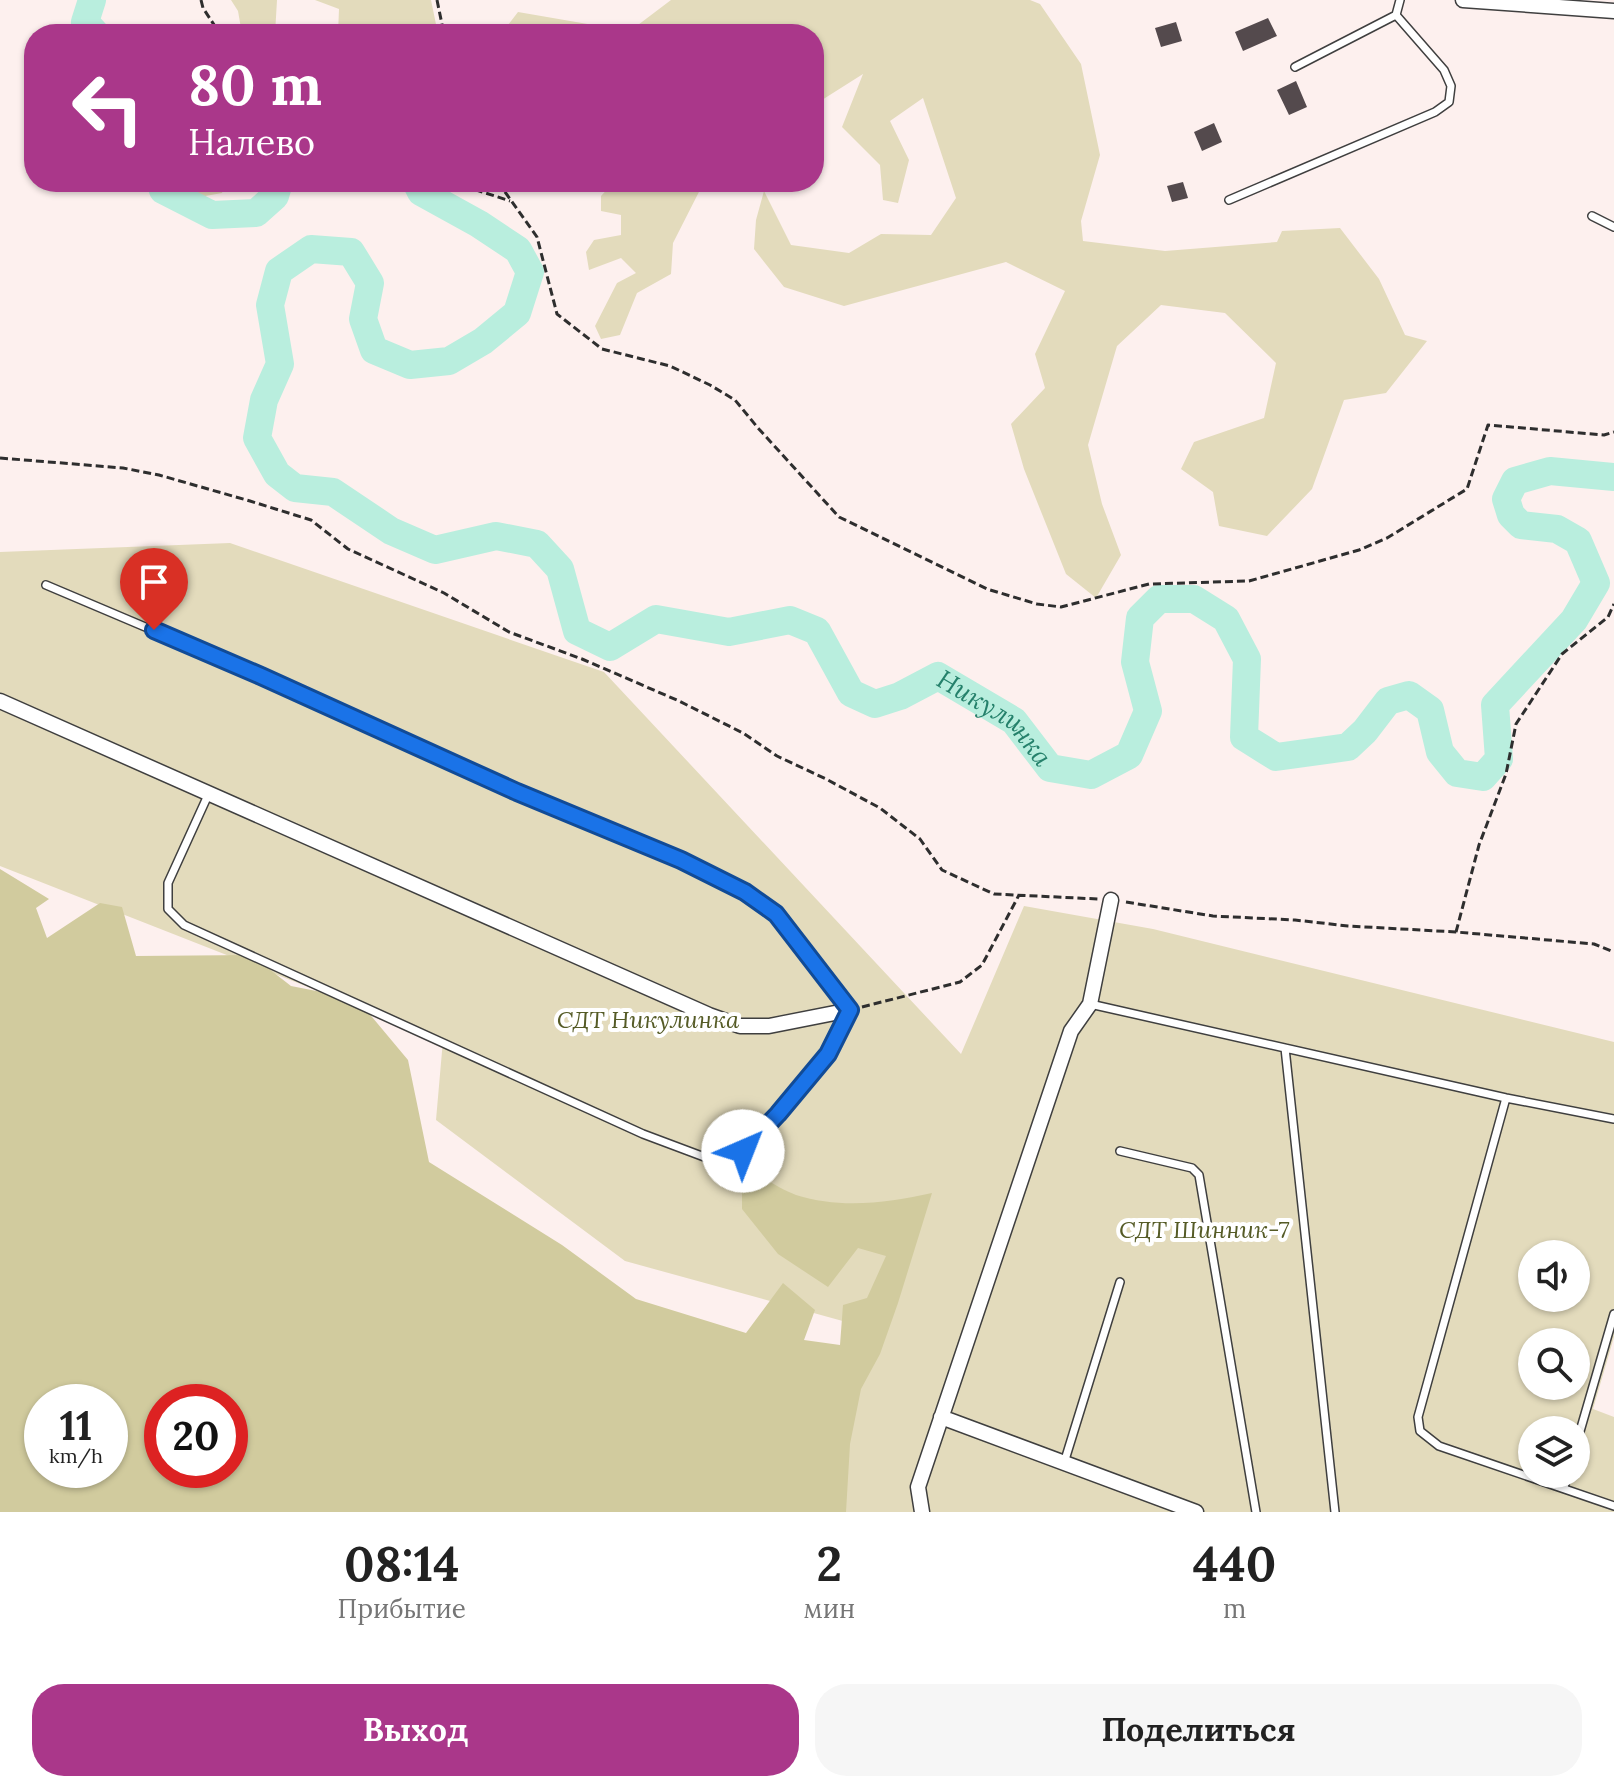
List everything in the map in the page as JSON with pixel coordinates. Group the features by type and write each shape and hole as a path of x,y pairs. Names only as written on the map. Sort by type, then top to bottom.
{"street":[{"path":"1463,0 1614,11"},
{"path":"0,701 719,1019 740,1026 769,1026 850,1010"},
{"path":"922,1512 918,1487 1071,1031 1090,1004 1111,900"},
{"path":"941,1417 1196,1512"}],"lane":[{"path":"1295,67 1396,15 1400,0"},
{"path":"1229,200 1435,112 1449,102 1451,86 1444,70 1396,15"},
{"path":"1592,216 1614,227"},
{"path":"46,585 681,860 745,892 776,914 850,1010 828,1054 778,1114 743,1151 715,1161 643,1134 184,925 168,909 168,883 209,793"},
{"path":"1090,1004 1506,1098 1614,1119"},
{"path":"1285,1048 1335,1512"},
{"path":"1506,1098 1418,1417 1420,1431 1439,1446 1518,1472"},
{"path":"1120,1151 1192,1168 1199,1175 1256,1512"},
{"path":"1064,1463 1120,1282"},
{"path":"1584,1416 1614,1314"},
{"path":"1567,1488 1614,1506"}],"path":[{"path":"201,0 213,24"},
{"path":"437,0 442,24"},
{"path":"483,192 510,201"},
{"path":"504,192 537,237 557,314 602,349 670,366 735,400 839,517 987,589 1037,604 1061,607 1149,584 1249,581 1359,550 1387,538 1467,489 1488,425 1604,435 1614,432"},
{"path":"0,458 123,468 174,479 311,520 348,549 444,593 509,632 625,677 743,733 777,756 880,808 920,839 942,870 994,894 1111,900 1213,916 1594,944 1614,952"},
{"path":"1456,932 1479,845 1506,774 1516,724 1562,654 1608,617 1614,604"},
{"path":"850,1010 960,982 982,965 1019,895"}],"green space":[{"path":"231,0 277,0 276,24 240,24 238,11"},
{"path":"315,0 431,0 436,24 338,24 339,9"},
{"path":"671,0 1030,0 1040,4 1081,64 1100,155 1081,221 1083,241 1165,251 1277,242 1282,231 1340,228 1379,279 1405,335 1427,341 1386,393 1344,400 1312,489 1267,536 1219,526 1213,492 1181,469 1194,442 1264,418 1276,363 1225,313 1161,305 1117,346 1088,445 1102,504 1121,555 1096,598 1066,574 1024,469 1011,424 1045,388 1035,354 1065,291 1006,262 844,306 784,287 754,249 756,220 764,192 791,245 849,253 881,234 931,235 956,198 923,98 890,121 909,160 898,203 883,200 880,165 842,127 863,74 824,99 824,24 639,24"},
{"path":"518,12 588,24 509,24"},
{"path":"192,192 222,192 222,193 200,197"},
{"path":"605,192 699,192 673,243 671,274 637,293 620,335 601,339 595,326 617,283 636,273 621,258 589,270 586,252 594,240 621,235 621,215 601,211 601,196"},
{"path":"230,543 604,672 961,1054 1024,906 1153,929 1614,1042 1614,1337 1593,1409 1614,1417 1614,1512 840,1512 836,1493 868,1328 625,1261 436,1120 443,1040 0,866 0,552"}],"shaded area":[{"path":"0,869 49,899 36,908 47,938 100,903 122,907 136,956 251,955 291,986 357,999 408,1060 429,1162 562,1245 636,1299 746,1333 783,1283 815,1310 804,1340 840,1345 843,1305 867,1298 886,1256 858,1248 828,1287 778,1254 742,1209 742,1164 789,1192 830,1202 881,1202 932,1193 880,1354 861,1389 850,1444 846,1512 0,1512"}],"building":[{"path":"1268,18 1277,36 1243,51 1235,32"},
{"path":"1176,22 1182,41 1161,47 1155,28"},
{"path":"1296,81 1307,107 1289,115 1277,90"},
{"path":"1214,123 1222,142 1202,151 1194,132"},
{"path":"1183,182 1188,198 1172,202 1167,186"}],"waterway":[{"name":"Никулинка","path":"87,24 92,0"},
{"name":"Никулинка","path":"167,192 212,215 256,213 276,192"},
{"name":"Никулинка","path":"421,192 518,250 530,272 517,313 483,341 449,361 410,365 374,350 363,319 370,283 351,252 311,249 279,271 270,305 280,364 264,400 257,438 277,474 295,488 333,492 391,531 435,550 496,536 537,544 560,569 577,631 610,647 656,619 729,632 790,620 817,631 851,693 875,704 900,696 938,676 1014,721 1050,768 1091,775 1129,755 1148,711 1135,662 1140,618 1159,599 1194,599 1226,619 1247,659 1244,737 1276,757 1348,747 1388,701 1409,695 1430,710 1440,752 1457,773 1483,777 1499,759 1495,705 1574,620 1596,583 1578,541 1557,529 1521,525 1511,515 1506,499 1515,481 1550,471 1614,477"}],"route":[{"path":"154,630 517,792 681,860 745,892 776,914 850,1010 828,1054 743,1151"}],"park label":[{"name":"СДТ Никулинка","path":"648,1020"},
{"name":"СДТ Шинник-7","path":"1204,1230"}]}
